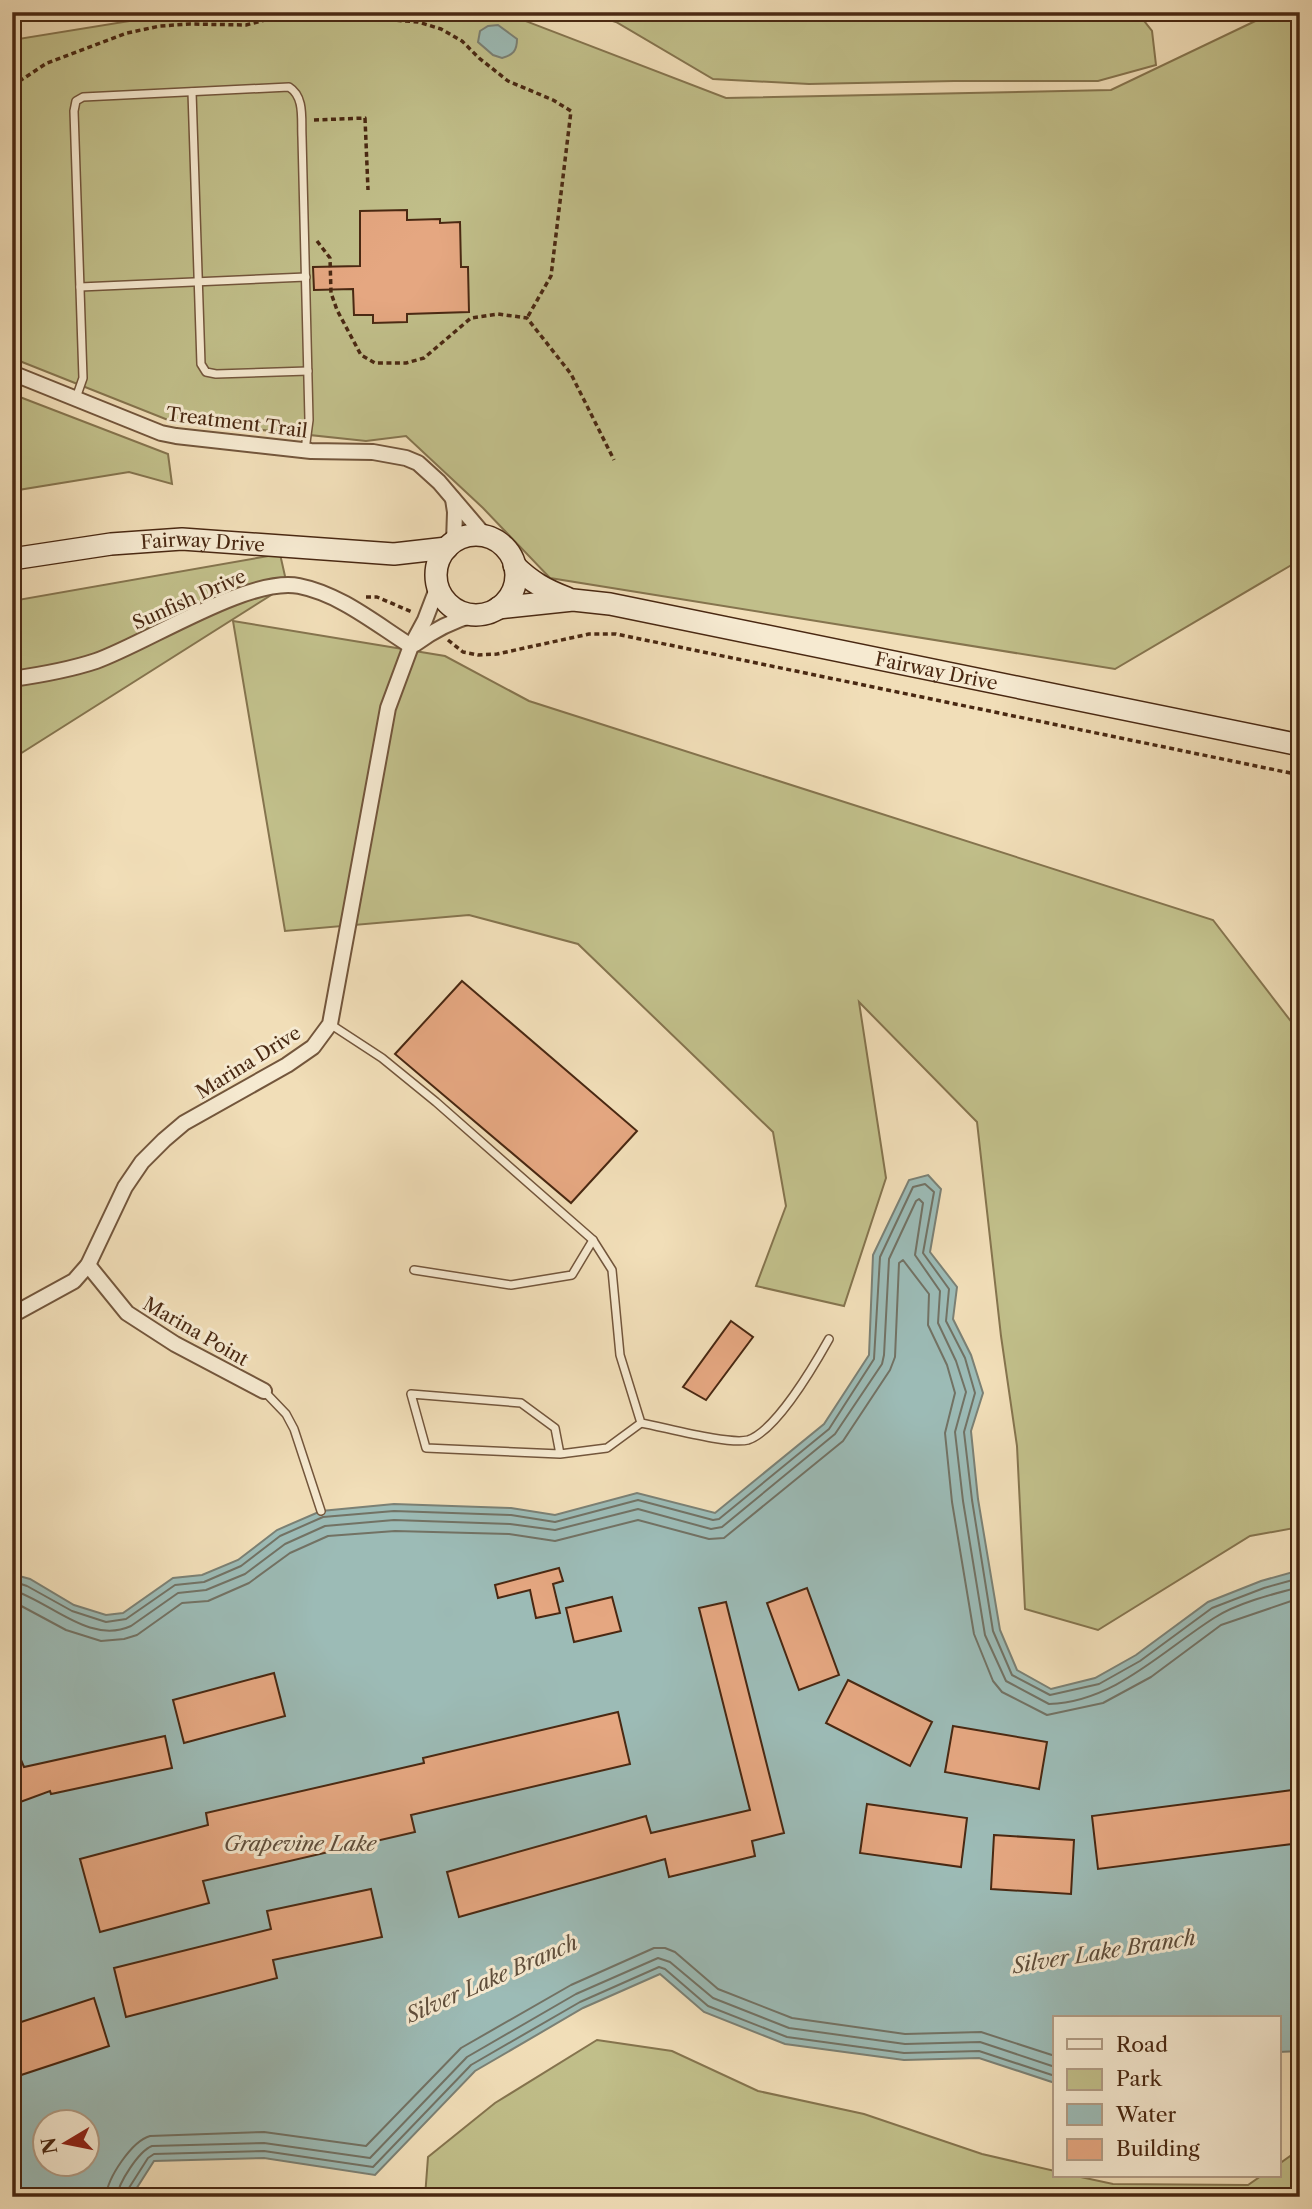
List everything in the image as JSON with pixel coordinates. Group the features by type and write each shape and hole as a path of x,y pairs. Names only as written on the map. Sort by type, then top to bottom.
{"street":[{"name":"Treatment Trail","path":"12,373 160,433 305,450 373,452 406,457 429,472 485,536"},
{"path":"437,580 438,564 451,545 455,512 453,497"},
{"name":"Fairway Drive","path":"394,554 451,545 474,536 485,536 504,546 514,565 528,580 542,589 573,600 623,606 1300,745"},
{"name":"Fairway Drive","path":"12,559 111,544 182,539 394,554 408,557 437,580 449,604 460,612 473,615 498,608 573,600"},
{"path":"498,608 508,599 514,587 514,565"},
{"name":"Marina Drive","path":"12,1315 74,1281 88,1265 125,1187 142,1162 164,1140 184,1123 305,1053 313,1047 330,1024 388,708 411,646 430,625 437,580"},
{"name":"Sunfish Drive","path":"12,680 94,661 221,604 269,586 296,585 322,592 411,646"},
{"path":"430,625 473,615"},
{"name":"Marina Point","path":"88,1265 127,1313 175,1344 264,1391"}],"lane":[{"path":"76,398 83,378 74,111 76,102 83,97 289,87 300,100 302,120 309,420 305,450"},
{"path":"192,92 201,364 206,372 216,374 308,371"},
{"path":"80,287 306,277"},
{"path":"330,1024 382,1058 436,1102 593,1240 612,1270 620,1355 641,1423"},
{"path":"414,1270 511,1285 572,1275 593,1240"},
{"path":"560,1454 555,1429 521,1403 411,1394 426,1448 560,1454 607,1448 641,1423 733,1441 750,1439 764,1429 800,1390 829,1339"},
{"path":"264,1391 286,1414 295,1429 321,1511"}],"path":[{"path":"12,86 47,63 127,33 160,26 246,25 296,12"},
{"path":"355,12 418,22 441,29 462,41 508,81 554,100 571,111 551,276 527,318"},
{"path":"302,120 365,118 368,190"},
{"path":"306,236 316,240 330,258 331,293 361,355 375,363 407,363 424,358 471,318 498,314 527,318 571,374 614,460"},
{"path":"347,606 363,597 377,597 413,612 463,652 478,655 497,654 589,634 616,634 1300,775"}],"green space":[{"path":"185,12 502,12 726,98 1111,90 1270,14 1266,12 1300,12 1300,560 1115,669 550,578 483,508 406,436 366,441 168,420 12,358 12,40"},
{"path":"583,12 1137,12 1152,31 1156,65 1098,81 809,84 713,79 616,22"},
{"path":"12,394 168,454 172,484 129,472 12,491"},
{"path":"280,554 287,585 12,759 12,601"},
{"path":"233,621 445,656 529,701 1213,920 1293,1024 1300,1047 1300,1527 1250,1536 1098,1630 1025,1609 1017,1446 1001,1336 977,1122 859,1002 886,1178 844,1306 756,1286 786,1206 773,1132 578,944 469,915 285,931"},
{"path":"597,2040 672,2051 758,2091 864,2114 982,2154 1053,2171 1053,2178 1085,2178 1113,2184 1248,2185 1258,2178 1280,2178 1280,2163 1300,2149 1300,2197 425,2197 428,2157 495,2103"}],"water":[{"path":"498,25 517,39 514,52 502,58 493,55 478,42 480,31 488,26"},
{"name":"Grapevine Lake","path":"928,1175 941,1189 930,1252 957,1287 953,1319 971,1355 983,1393 971,1431 978,1499 1000,1630 1017,1670 1051,1689 1095,1678 1136,1655 1208,1602 1261,1581 1300,1570 1300,2051 1280,2052 1280,2016 1053,2016 1053,2082 979,2058 904,2060 785,2044 704,2012 660,1974 583,2008 475,2071 375,2175 264,2158 154,2161 131,2197 12,2197 12,1574 30,1579 74,1605 106,1615 123,1613 173,1578 202,1575 238,1560 277,1530 321,1511 394,1504 511,1508 555,1515 637,1493 715,1513 824,1424 869,1355 873,1255 909,1180"}],"building":[{"path":"407,210 407,220 440,219 440,223 460,222 461,267 468,267 469,312 407,314 407,322 373,323 373,315 354,315 353,289 314,290 313,267 360,266 360,211"},
{"path":"462,981 637,1131 571,1203 395,1054"},
{"path":"731,1321 753,1337 706,1400 683,1387"},
{"path":"559,1568 563,1581 553,1584 560,1613 536,1618 530,1590 498,1598 495,1585"},
{"path":"807,1588 839,1675 799,1690 767,1603"},
{"path":"612,1597 621,1631 574,1642 566,1608"},
{"path":"726,1602 784,1833 752,1841 755,1856 669,1877 665,1859 459,1917 447,1872 646,1816 651,1833 750,1810 699,1608"},
{"path":"274,1673 285,1716 184,1743 173,1700"},
{"path":"848,1680 932,1722 910,1766 826,1723"},
{"path":"618,1712 630,1764 411,1815 415,1832 203,1881 209,1903 100,1932 80,1859 208,1825 206,1813 424,1763 423,1758"},
{"path":"953,1726 1047,1742 1039,1789 945,1772"},
{"path":"165,1736 172,1768 51,1794 50,1791 12,1805 12,1739 24,1767"},
{"path":"1300,1789 1300,1843 1098,1869 1092,1816"},
{"path":"867,1804 967,1818 961,1867 860,1853"},
{"path":"994,1835 1074,1840 1071,1894 991,1889"},
{"path":"371,1889 382,1937 273,1960 277,1978 126,2017 114,1968 271,1929 267,1911"},
{"path":"94,1998 109,2046 12,2078 12,2025"}],"water label":[{"name":"Silver Lake Branch","path":"1104,1952"},
{"name":"Silver Lake Branch","path":"492,1979"}]}
